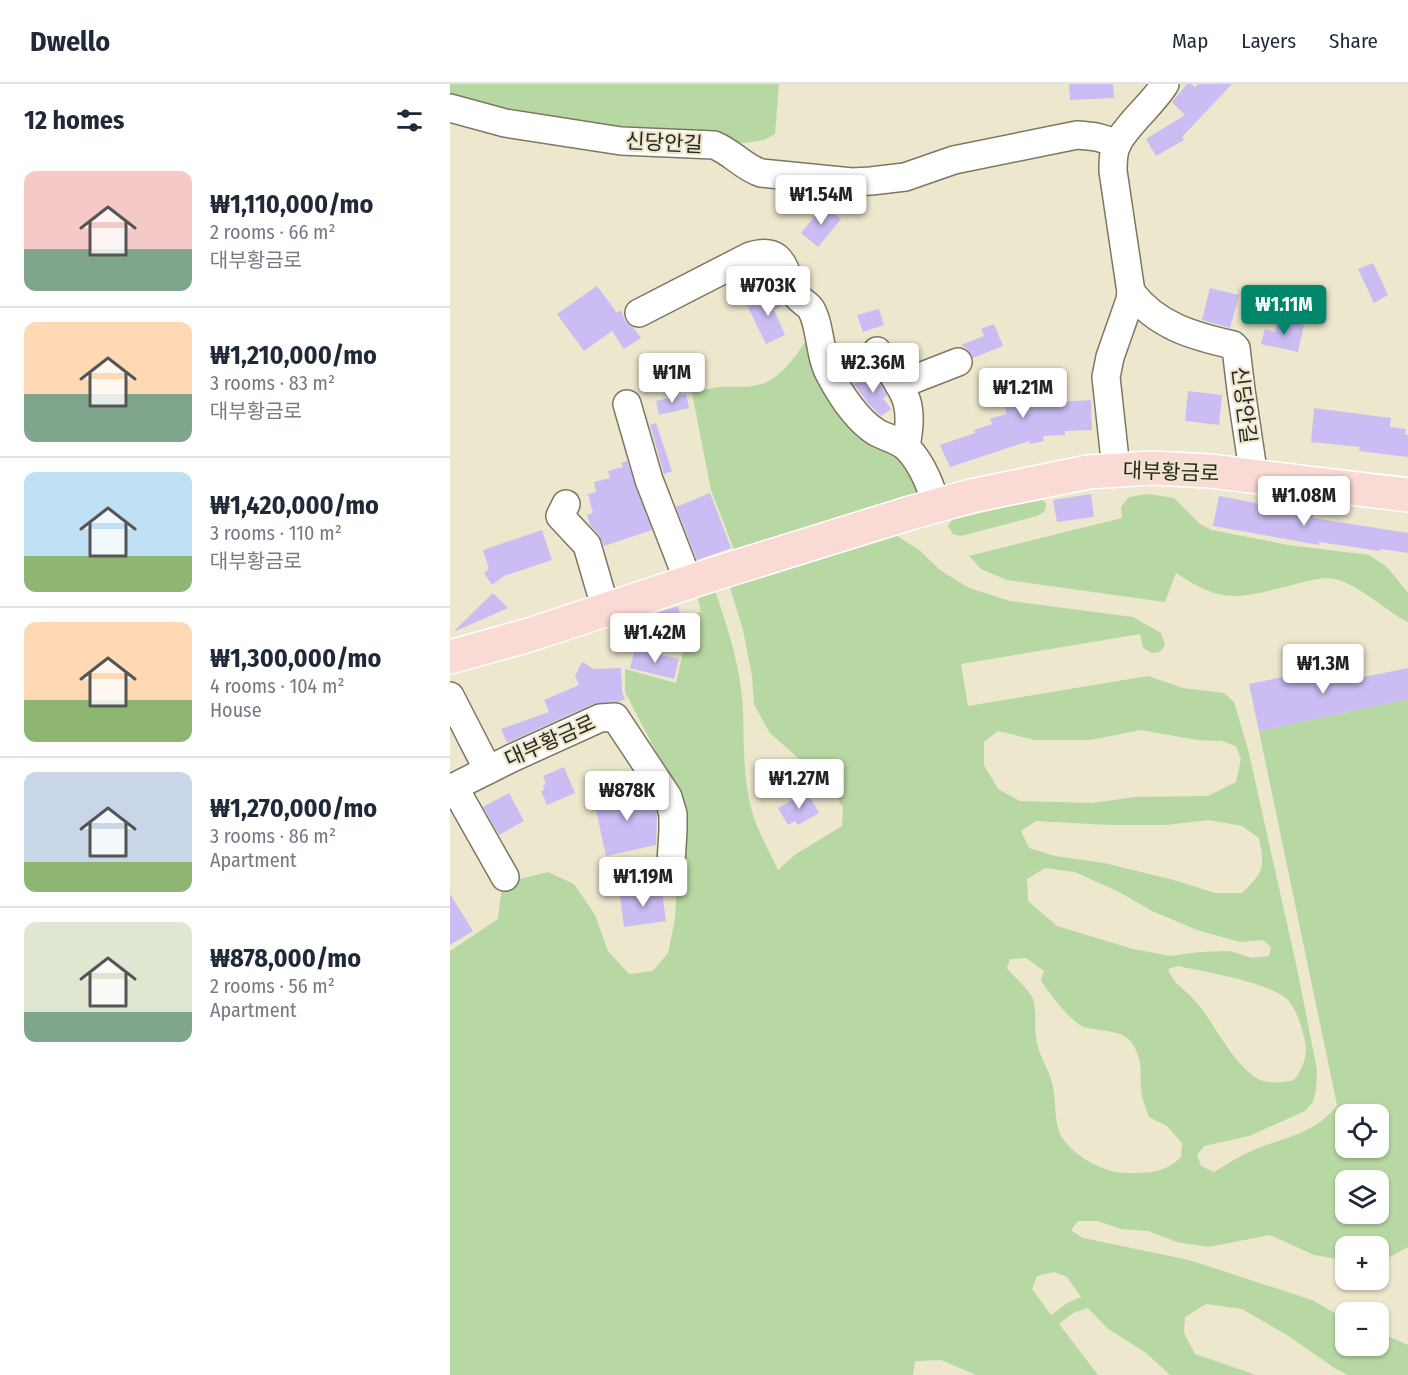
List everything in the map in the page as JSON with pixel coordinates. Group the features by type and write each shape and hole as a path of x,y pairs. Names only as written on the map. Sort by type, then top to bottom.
{"main road":[{"name":"대부황금로","path":"450,657 526,636 937,506 1052,478 1116,469 1180,469 1408,495"}],"lane":[{"path":"1116,469 1106,377 1110,357 1131,292 1113,171 1113,157 1116,145 1165,84"},
{"name":"신당안길","path":"450,108 505,123 621,141 714,145 727,150 751,169 761,173 852,182 905,177 954,160 1077,135 1108,139 1116,145"},
{"path":"639,314 750,256 762,253 771,254 779,259 786,269 795,294 811,309 829,374 865,423 877,433 906,446 917,460 937,506"},
{"name":"신당안길","path":"1131,292 1150,313 1180,331 1233,345 1236,348 1240,390 1254,477"},
{"path":"877,351 907,397 910,428 906,446"},
{"path":"899,385 958,362"},
{"path":"627,404 650,480 689,583"},
{"path":"566,504 560,516 587,545 606,610"},
{"name":"대부황금로","path":"450,696 488,770"},
{"name":"대부황금로","path":"505,877 452,788 600,718 615,717 668,797 673,814 670,878"}],"green space":[{"path":"450,84 779,84 775,134 764,140 744,143 620,137 450,104"},
{"path":"810,332 905,462 917,489 916,496 736,555 711,490 692,393 720,387 756,386 767,382 780,373 792,360"},
{"path":"1148,494 1174,498 1200,524 1212,530 1288,545 1369,555 1387,567 1408,593 1408,622 1349,584 1328,578 1310,580 1258,593 1232,596 1207,590 1176,573 1165,602 1007,580 981,569 969,556 1122,518 1121,507 1129,497"},
{"path":"1042,498 1046,504 1045,511 1037,516 961,536 953,534 948,526 952,520"},
{"path":"894,534 919,550 940,570 969,588 1010,601 1133,617 1161,633 1165,645 1160,652 1152,653 1143,648 1140,634 961,664 968,706 1148,676 1183,688 1224,693 1234,702 1248,749 1298,973 1317,1070 1313,1102 1305,1111 1249,1136 1204,1146 1197,1155 1201,1166 1214,1172 1250,1151 1310,1128 1329,1115 1335,1108 1335,1158 1389,1158 1389,1104 1337,1104 1259,731 1408,699 1408,1247 1389,1257 1389,1236 1335,1236 1335,1258 1314,1255 1270,1235 1208,1247 1177,1242 1148,1231 1121,1229 1098,1221 1078,1221 1071,1230 1083,1238 1189,1260 1312,1300 1335,1313 1335,1356 1389,1356 1389,1336 1408,1345 1408,1375 1348,1375 1242,1309 1206,1304 1185,1317 1184,1333 1195,1354 1256,1375 1170,1375 1146,1353 1107,1328 1088,1308 1073,1313 1059,1324 1098,1375 976,1375 941,1360 915,1361 913,1375 450,1375 450,951 498,919 501,893 520,879 548,872 574,884 595,915 608,951 629,974 653,971 668,953 675,919 677,884 666,771 625,692 625,669 676,683 688,629 685,616 701,612 697,595 714,588 729,633 742,694 747,789 758,829 778,870 796,854 842,826 843,807 827,784 769,732 754,704 752,676 743,630 729,584","holes":["1141,730 1197,740 1222,741 1236,746 1241,759 1236,782 1208,796 1135,797 1092,803 1020,801 998,789 984,765 984,742 998,731 1035,740 1090,740","1209,820 1242,826 1259,838 1262,856 1259,874 1242,893 1215,893 1174,880 1104,863 1055,856 1029,848 1021,831 1036,821 1166,825","1045,868 1075,872 1121,893 1152,911 1197,930 1240,942 1263,940 1271,947 1269,956 1252,958 1230,951 1170,956 1133,949 1057,926 1028,901 1027,879","1026,958 1044,971 1041,980 1073,1020 1084,1027 1118,1033 1130,1040 1139,1059 1141,1088 1149,1117 1167,1126 1182,1143 1181,1157 1163,1169 1127,1173 1097,1166 1068,1145 1058,1128 1053,1085 1037,1042 1033,999 1007,968 1010,959","1178,966 1219,974 1267,988 1288,1000 1297,1016 1306,1046 1303,1064 1294,1080 1268,1082 1253,1076 1236,1059 1202,1010 1176,983 1168,969","1054,1272 1067,1277 1081,1297 1067,1303 1051,1315 1032,1289 1037,1276"]}],"building":[{"path":"1069,84 1113,84 1114,98 1070,100"},
{"path":"1187,84 1195,87 1198,84 1232,84 1182,137 1184,140 1156,156 1146,139 1185,115 1172,102"},
{"path":"824,205 841,219 818,247 801,233"},
{"path":"1373,263 1388,295 1374,303 1358,269"},
{"path":"597,286 617,313 621,310 625,321 641,338 624,349 612,331 584,351 557,314"},
{"path":"1210,288 1239,295 1230,328 1202,320"},
{"path":"777,292 783,306 774,310 785,335 766,344 747,305"},
{"path":"879,309 884,325 863,332 857,315"},
{"path":"1278,319 1304,325 1298,352 1261,344 1265,329 1275,332"},
{"path":"994,324 1003,346 973,358 961,345 984,336 981,329"},
{"path":"872,372 886,393 887,396 883,398 891,409 881,416 854,384"},
{"path":"1053,372 1056,402 1091,400 1092,430 1065,431 1065,435 1043,436 1044,441 1030,444 1029,441 950,467 940,445 975,433 974,430 992,424 990,419 1006,414 1004,384 1011,383 1010,374"},
{"path":"1188,391 1222,395 1219,425 1185,421"},
{"path":"686,394 689,408 659,415 656,401"},
{"path":"1314,408 1391,418 1390,427 1406,429 1408,457 1359,451 1360,447 1311,442"},
{"path":"656,423 672,471 664,474 650,425"},
{"path":"627,461 652,530 604,546 599,535 590,525 587,515 593,513 588,494 596,492 594,482 610,478 608,471 623,467 621,463"},
{"path":"710,493 731,548 697,560 676,507"},
{"path":"1091,494 1094,517 1057,522 1053,500"},
{"path":"1219,496 1314,514 1313,518 1408,533 1408,553 1319,542 1319,545 1213,526"},
{"path":"542,530 552,560 504,576 492,585 484,573 489,569 483,550"},
{"path":"493,593 508,608 455,630"},
{"path":"678,606 685,631 637,644 632,621"},
{"path":"635,649 679,659 674,679 630,668"},
{"path":"582,662 594,669 621,668 622,692 625,699 618,702 593,704 507,743 501,729 549,712 544,700 579,685 575,676"},
{"path":"1340,665 1344,681 1408,668 1408,699 1259,731 1249,684"},
{"path":"564,767 575,793 547,805 541,791 544,790 543,785 546,784 543,776"},
{"path":"644,790 654,804 657,816 656,845 606,856 594,801"},
{"path":"807,792 819,813 798,825 795,821 788,825 778,808"},
{"path":"509,793 524,821 499,835 483,807"},
{"path":"660,890 666,921 624,927 620,896"},
{"path":"450,894 473,931 450,945"}]}
